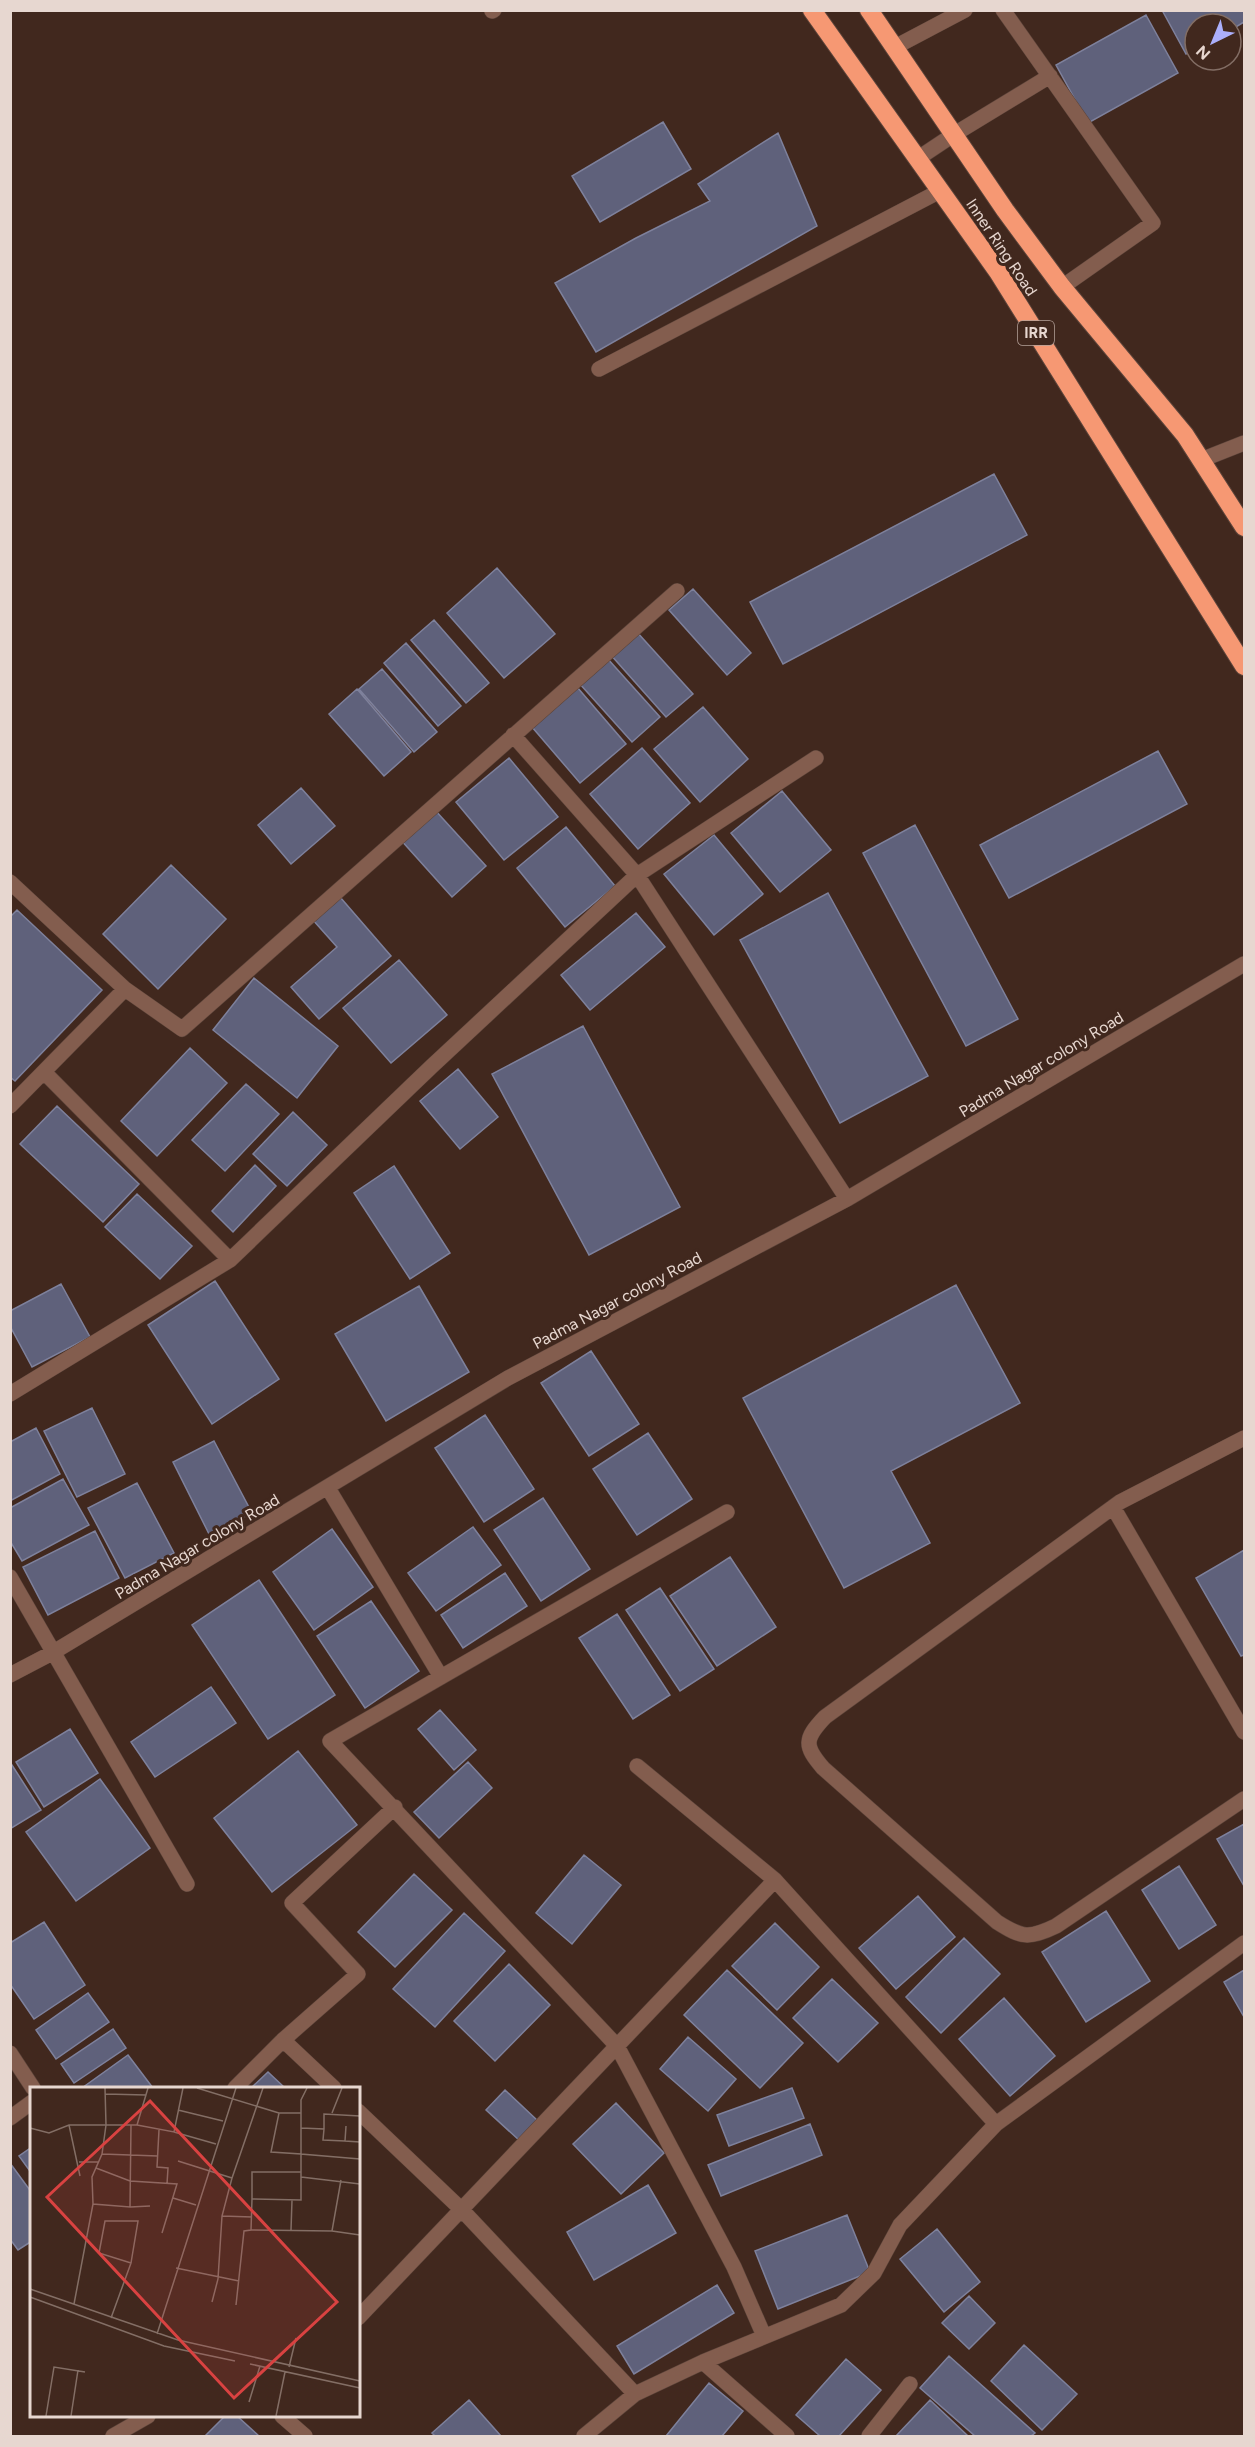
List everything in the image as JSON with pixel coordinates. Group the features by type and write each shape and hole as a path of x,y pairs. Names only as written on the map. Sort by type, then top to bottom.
{"highway":[{"name":"Inner Ring Road","path":"812,10 998,272 1245,666"},
{"name":"Inner Ring Road","path":"869,10 953,135 1062,287 1185,435 1245,527"}],"street":[{"path":"895,47 965,10"},
{"path":"1003,10 1153,223 1062,287"},
{"path":"917,159 1050,76"},
{"path":"599,369 940,191"},
{"path":"1201,460 1245,443"},
{"path":"10,882 125,989 182,1029 677,591"},
{"path":"513,735 637,875 847,1199"},
{"path":"10,1394 230,1260 431,1067 637,875 816,758"},
{"name":"Padma Nagar colony Road","path":"10,1675 52,1653 508,1378 847,1199 1245,964"},
{"path":"10,1106 125,989"},
{"path":"44,1072 230,1260"},
{"path":"1245,1438 1113,1507 825,1717 814,1729 809,1740 810,1753 823,1768 997,1923 1016,1935 1025,1937 1056,1926 1245,1799"},
{"path":"328,1488 441,1677"},
{"path":"1113,1507 1245,1732"},
{"path":"727,1512 330,1741 617,2046 734,2267 764,2336"},
{"path":"10,1577 187,1884"},
{"path":"637,1766 775,1881 996,2124"},
{"path":"236,2087 283,2040 358,1974 292,1903 395,1808"},
{"path":"360,2316 775,1881"},
{"path":"584,2436 635,2394 703,2362 841,2305 874,2273 900,2225 996,2124 1245,1943"},
{"path":"283,2040 333,2087"},
{"path":"10,2053 32,2087"},
{"path":"10,2118 30,2103"},
{"path":"360,2113 462,2210 635,2394"},
{"path":"703,2362 787,2436"},
{"path":"869,2436 910,2384"},
{"path":"113,2436 145,2417"},
{"path":"284,2417 304,2436"}],"building":[{"path":"1162,10 1244,10 1243,23 1243,12 1183,12 1183,48"},
{"path":"1146,15 1178,73 1088,123 1056,65"},
{"path":"663,122 691,169 600,222 572,176"},
{"path":"778,133 817,226 596,352 555,283 636,238 710,201 698,184"},
{"path":"994,474 1027,535 783,664 750,602"},
{"path":"497,568 555,634 504,678 447,613"},
{"path":"693,589 751,653 727,675 669,610"},
{"path":"434,620 489,683 466,703 411,640"},
{"path":"636,631 693,694 666,717 610,654"},
{"path":"406,643 461,706 438,726 384,663"},
{"path":"607,658 660,717 632,742 579,683"},
{"path":"382,669 437,732 414,752 359,689"},
{"path":"577,687 626,744 580,783 532,727"},
{"path":"357,689 411,752 384,776 329,714"},
{"path":"703,707 748,759 700,802 654,749"},
{"path":"642,748 690,803 638,849 590,794"},
{"path":"1158,751 1187,804 1009,898 980,845"},
{"path":"509,758 558,817 504,860 456,802"},
{"path":"301,788 335,826 291,864 258,825"},
{"path":"782,791 831,850 780,892 731,833"},
{"path":"434,809 486,866 452,897 400,839"},
{"path":"915,825 1018,1019 966,1046 863,853"},
{"path":"566,827 615,886 565,927 517,868"},
{"path":"714,835 763,894 714,935 664,874"},
{"path":"171,865 226,919 158,989 103,934"},
{"path":"828,893 928,1076 840,1123 740,940"},
{"path":"340,897 391,956 319,1019 291,987 337,947 313,920"},
{"path":"17,910 102,990 15,1081 10,1077 10,917"},
{"path":"636,913 665,947 590,1010 561,975"},
{"path":"399,960 447,1015 391,1063 343,1008"},
{"path":"254,978 338,1046 297,1098 213,1030"},
{"path":"583,1026 680,1207 589,1255 492,1074"},
{"path":"190,1048 227,1083 157,1156 121,1121"},
{"path":"458,1069 498,1117 460,1149 420,1101"},
{"path":"246,1084 279,1114 225,1171 192,1140"},
{"path":"57,1106 139,1184 103,1222 20,1144"},
{"path":"293,1112 327,1145 287,1186 253,1154"},
{"path":"255,1165 276,1186 233,1232 212,1211"},
{"path":"394,1166 450,1253 410,1279 354,1193"},
{"path":"137,1194 192,1246 160,1279 105,1227"},
{"path":"215,1281 279,1379 212,1424 148,1325"},
{"path":"61,1284 90,1337 32,1367 10,1326 10,1311"},
{"path":"956,1285 1020,1403 891,1471 930,1543 844,1588 743,1398"},
{"path":"419,1286 469,1372 386,1421 335,1334"},
{"path":"591,1351 639,1424 589,1456 541,1383"},
{"path":"92,1408 125,1474 77,1497 44,1431"},
{"path":"485,1415 534,1489 484,1522 435,1448"},
{"path":"36,1428 60,1474 10,1501 10,1442"},
{"path":"648,1433 692,1499 637,1535 593,1469"},
{"path":"214,1441 252,1513 210,1536 173,1462"},
{"path":"63,1479 89,1525 22,1561 10,1541 10,1508"},
{"path":"137,1483 174,1553 125,1578 88,1508"},
{"path":"543,1498 590,1569 541,1601 494,1530"},
{"path":"473,1527 501,1565 436,1611 408,1573"},
{"path":"332,1529 373,1587 314,1630 273,1572"},
{"path":"95,1531 119,1578 48,1615 23,1567"},
{"path":"1244,1550 1244,1655 1241,1656 1196,1578"},
{"path":"730,1557 776,1627 717,1666 670,1596"},
{"path":"505,1573 527,1606 463,1648 441,1615"},
{"path":"259,1580 335,1695 268,1739 192,1625"},
{"path":"660,1588 714,1669 680,1691 626,1610"},
{"path":"371,1601 419,1671 365,1708 317,1636"},
{"path":"617,1614 670,1695 633,1719 579,1638"},
{"path":"211,1687 236,1723 155,1777 131,1742"},
{"path":"440,1710 476,1750 454,1770 418,1729"},
{"path":"70,1729 98,1773 44,1807 16,1762"},
{"path":"298,1751 357,1825 272,1892 214,1818"},
{"path":"10,1762 41,1810 10,1829"},
{"path":"468,1762 492,1788 439,1838 414,1812"},
{"path":"100,1779 150,1848 76,1901 26,1832"},
{"path":"1244,1824 1244,1886 1217,1839"},
{"path":"584,1855 621,1885 572,1944 536,1913"},
{"path":"1179,1866 1216,1925 1179,1949 1142,1890"},
{"path":"414,1874 452,1910 395,1967 358,1932"},
{"path":"918,1896 955,1937 896,1989 859,1948"},
{"path":"1106,1911 1150,1981 1086,2022 1042,1952"},
{"path":"464,1913 505,1951 435,2027 393,1989"},
{"path":"44,1922 85,1985 34,2019 10,1984 10,1943"},
{"path":"775,1923 819,1967 777,2010 732,1966"},
{"path":"964,1938 1000,1974 941,2033 906,1997"},
{"path":"509,1964 550,2005 495,2061 454,2021"},
{"path":"727,1970 803,2043 760,2088 684,2015"},
{"path":"1244,1970 1244,2017 1224,1982"},
{"path":"832,1979 878,2023 838,2062 793,2018"},
{"path":"88,1993 109,2022 56,2059 36,2030"},
{"path":"1004,1998 1055,2056 1010,2096 959,2039"},
{"path":"113,2029 126,2048 74,2083 61,2064"},
{"path":"688,2037 736,2079 708,2111 660,2069"},
{"path":"128,2055 152,2087 83,2087"},
{"path":"268,2072 284,2087 252,2087"},
{"path":"792,2088 804,2118 729,2146 717,2115"},
{"path":"505,2090 538,2121 520,2141 486,2110"},
{"path":"616,2103 664,2153 621,2194 573,2144"},
{"path":"810,2124 822,2155 721,2196 708,2165"},
{"path":"30,2148 30,2171 19,2156"},
{"path":"10,2163 30,2190 30,2242 18,2250 10,2239"},
{"path":"648,2185 676,2233 594,2280 567,2232"},
{"path":"847,2215 870,2272 778,2309 755,2251"},
{"path":"937,2229 980,2282 944,2312 900,2259"},
{"path":"717,2285 734,2313 634,2374 617,2346"},
{"path":"969,2296 995,2323 969,2349 942,2323"},
{"path":"1024,2345 1077,2394 1042,2430 991,2381"},
{"path":"949,2356 1035,2433 1031,2436 975,2436 920,2388"},
{"path":"846,2359 881,2390 839,2436 820,2436 796,2415"},
{"path":"709,2383 743,2411 722,2436 666,2436"},
{"path":"469,2400 501,2436 435,2436 432,2433"},
{"path":"930,2400 968,2436 896,2436"},
{"path":"224,2417 238,2417 259,2436 205,2436"}]}
